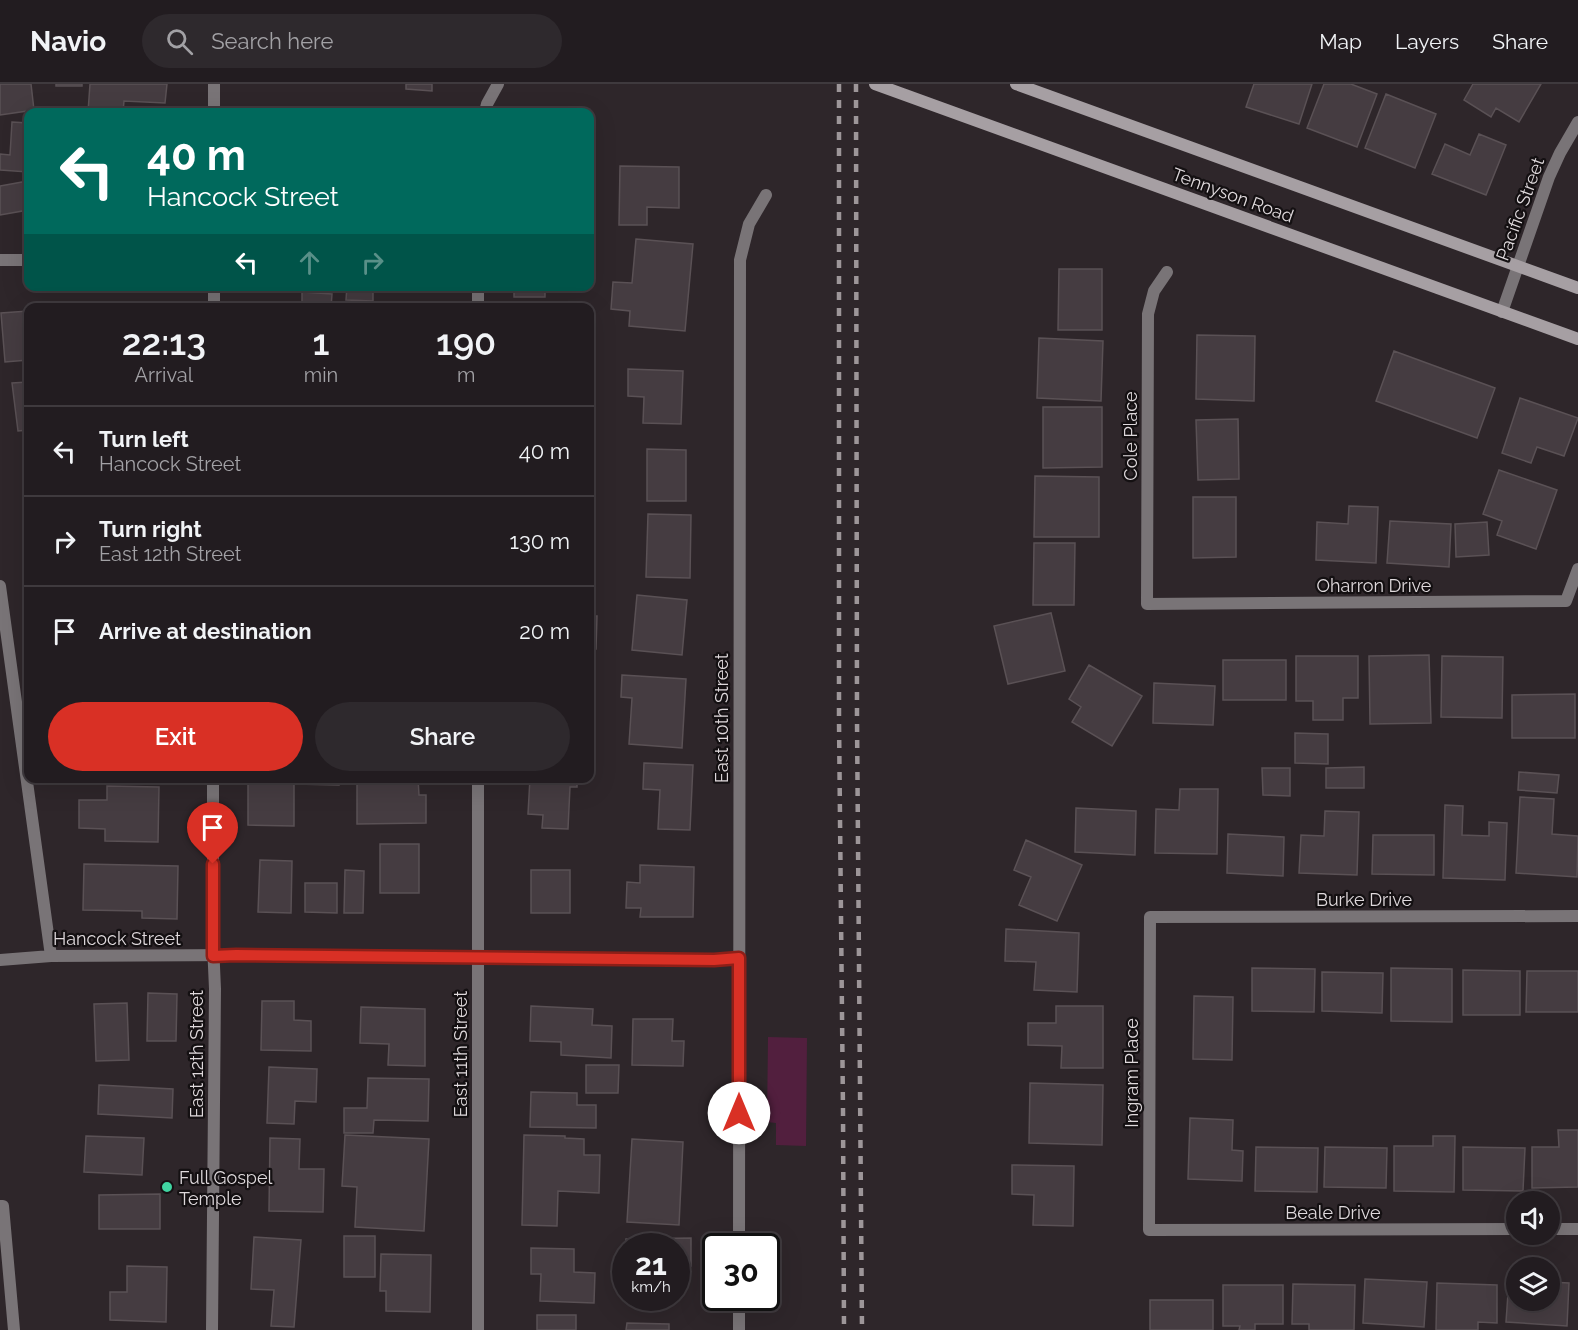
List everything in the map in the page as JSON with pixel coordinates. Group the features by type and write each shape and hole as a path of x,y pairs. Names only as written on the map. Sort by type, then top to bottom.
{"main road":[{"name":"Tennyson Road","path":"875,84 1578,339"},
{"name":"Tennyson Road","path":"1016,84 1578,288"}],"street":[{"path":"214,84 214,108"},
{"path":"486,108 498,84"},
{"name":"Pacific Street","path":"1502,312 1549,177 1578,122"},
{"name":"East 10th Street","path":"739,1233 740,260 749,224 766,195"},
{"path":"0,260 24,260"},
{"name":"Cole Place","path":"1147,604 1148,314 1154,291 1167,272"},
{"name":"Oharron Drive","path":"1147,604 1566,601 1578,569"},
{"path":"0,586 24,760"},
{"path":"27,783 51,956"},
{"name":"East 12th Street","path":"212,1330 215,989 213,783"},
{"name":"East 11th Street","path":"477,1330 478,783"},
{"name":"Burke Drive","path":"1150,917 1578,916"},
{"name":"Ingram Place","path":"1149,1230 1150,917"},
{"name":"Hancock Street","path":"0,960 51,956 236,955 714,960 739,958"},
{"path":"0,1206 3,1206 14,1330"},
{"name":"Beale Drive","path":"1149,1230 1506,1229"},
{"path":"1560,1229 1578,1229"},
{"path":"739,1311 739,1330"}],"shaded area":[{"path":"768,1037 807,1038 806,1146 776,1145 776,1123 767,1122"}],"building":[{"path":"0,84 31,84 34,108 24,108 24,111 0,115"},
{"path":"56,84 82,84 82,86 56,86"},
{"path":"90,84 167,84 165,103 124,101 123,108 88,108"},
{"path":"406,84 432,84 432,91 406,89"},
{"path":"1254,84 1312,84 1299,124 1246,107"},
{"path":"1324,84 1351,84 1377,94 1357,147 1307,128"},
{"path":"1473,84 1541,84 1519,122 1496,108 1491,117 1464,100"},
{"path":"1386,94 1436,114 1415,168 1365,148"},
{"path":"12,122 24,123 24,172 0,170 0,154 10,155"},
{"path":"1479,134 1506,145 1486,195 1432,174 1445,144 1470,155"},
{"path":"620,166 679,167 679,208 647,207 647,225 619,225"},
{"path":"24,182 24,211 0,215 0,186"},
{"path":"636,239 693,244 685,331 629,326 630,311 611,309 613,282 632,283"},
{"path":"1059,269 1102,269 1102,330 1058,330"},
{"path":"347,291 373,291 373,301 346,300"},
{"path":"514,291 545,291 545,297 514,297"},
{"path":"302,292 332,294 331,303 302,303"},
{"path":"24,311 24,360 5,362 1,313"},
{"path":"1197,335 1255,336 1254,401 1196,399"},
{"path":"1039,338 1103,341 1101,401 1037,398"},
{"path":"1394,351 1495,388 1477,438 1376,401"},
{"path":"628,369 683,371 681,424 643,423 644,397 628,396"},
{"path":"24,382 24,430 18,431 12,383"},
{"path":"1520,398 1578,418 1564,456 1537,447 1531,463 1502,453"},
{"path":"1043,407 1102,407 1102,467 1043,468"},
{"path":"1238,419 1239,479 1198,480 1196,420"},
{"path":"647,449 686,450 686,501 647,501"},
{"path":"1499,470 1557,490 1536,549 1497,535 1502,521 1483,514"},
{"path":"1035,476 1099,477 1099,537 1034,537"},
{"path":"1193,497 1236,497 1236,557 1193,558"},
{"path":"1349,506 1378,507 1376,563 1316,560 1317,522 1348,524"},
{"path":"648,514 691,515 690,578 646,577"},
{"path":"1390,521 1451,524 1449,567 1387,563"},
{"path":"1487,522 1489,555 1456,557 1455,524"},
{"path":"1034,543 1075,543 1074,605 1033,605"},
{"path":"637,595 687,600 682,655 632,650"},
{"path":"1051,613 1065,671 1008,684 994,626"},
{"path":"594,616 597,616 596,649 594,649"},
{"path":"1429,655 1431,723 1370,724 1369,656"},
{"path":"1296,656 1358,656 1358,698 1343,698 1343,720 1313,720 1313,701 1296,701"},
{"path":"1442,656 1503,657 1502,718 1441,717"},
{"path":"1223,660 1286,660 1286,700 1223,700"},
{"path":"1089,665 1142,696 1112,746 1072,722 1081,707 1069,699"},
{"path":"622,675 686,679 682,748 629,744 632,698 621,697"},
{"path":"594,677 595,677 594,706"},
{"path":"1154,683 1215,686 1213,725 1153,723"},
{"path":"1575,694 1575,738 1512,738 1512,695"},
{"path":"1295,733 1328,734 1328,764 1295,763"},
{"path":"644,763 693,765 690,830 658,829 660,790 643,789"},
{"path":"1364,767 1364,788 1326,788 1326,768"},
{"path":"1262,768 1290,768 1290,796 1263,795"},
{"path":"1519,772 1559,775 1557,793 1518,790"},
{"path":"248,783 339,783 339,785 294,784 294,826 248,825"},
{"path":"357,783 418,783 419,795 426,795 426,823 357,824"},
{"path":"530,783 577,783 577,787 570,787 568,829 542,828 543,815 528,814"},
{"path":"107,786 159,787 158,842 105,841 105,829 79,828 79,800 107,800"},
{"path":"1180,789 1218,789 1217,854 1155,853 1156,809 1179,810"},
{"path":"1520,797 1554,799 1552,834 1578,836 1577,877 1516,873"},
{"path":"1445,805 1463,806 1462,835 1489,836 1489,822 1507,823 1505,880 1443,878"},
{"path":"1076,808 1136,811 1135,855 1075,852"},
{"path":"1325,811 1359,812 1357,875 1299,873 1301,835 1324,836"},
{"path":"1228,834 1284,837 1283,876 1227,873"},
{"path":"1373,835 1434,835 1434,875 1372,874"},
{"path":"1026,840 1082,865 1057,921 1019,905 1031,877 1014,870"},
{"path":"380,844 419,844 419,893 380,893"},
{"path":"260,860 292,861 291,913 258,912"},
{"path":"84,864 178,866 177,919 142,918 142,911 83,910"},
{"path":"640,865 694,867 693,917 640,917 641,908 626,908 627,882 640,883"},
{"path":"345,870 364,871 363,913 344,913"},
{"path":"531,870 570,870 570,913 531,913"},
{"path":"305,883 337,883 337,913 305,912"},
{"path":"1006,929 1079,933 1077,992 1034,990 1036,962 1005,961"},
{"path":"1252,968 1315,969 1314,1012 1252,1011"},
{"path":"1391,968 1452,969 1452,1022 1391,1021"},
{"path":"1463,970 1520,971 1520,1015 1463,1015"},
{"path":"1527,971 1578,971 1578,1012 1526,1012"},
{"path":"1322,972 1383,973 1382,1013 1322,1011"},
{"path":"148,993 177,994 176,1041 147,1041"},
{"path":"1194,996 1233,997 1232,1060 1193,1059"},
{"path":"262,1001 294,1001 294,1020 311,1021 311,1051 261,1050"},
{"path":"127,1003 129,1060 96,1061 94,1004"},
{"path":"531,1006 593,1009 592,1025 612,1026 611,1058 561,1055 561,1042 530,1041"},
{"path":"1056,1006 1103,1006 1103,1068 1061,1068 1062,1046 1028,1045 1028,1023 1056,1023"},
{"path":"361,1007 425,1009 425,1066 388,1065 389,1044 360,1043"},
{"path":"633,1019 673,1019 672,1041 684,1041 683,1066 632,1065"},
{"path":"586,1065 619,1065 618,1093 586,1093"},
{"path":"269,1067 317,1069 316,1102 295,1101 294,1124 267,1123"},
{"path":"368,1078 429,1079 428,1121 374,1120 373,1133 344,1133 344,1108 367,1108"},
{"path":"1030,1083 1103,1085 1102,1145 1029,1143"},
{"path":"99,1085 173,1089 172,1118 98,1114"},
{"path":"531,1092 577,1093 577,1105 596,1105 596,1128 530,1127"},
{"path":"1190,1118 1233,1120 1232,1150 1243,1151 1242,1181 1188,1179"},
{"path":"1558,1130 1578,1130 1578,1187 1532,1188 1532,1147 1559,1147"},
{"path":"345,1135 429,1139 424,1231 355,1227 357,1187 342,1186"},
{"path":"524,1135 584,1139 584,1155 600,1155 599,1193 558,1191 557,1226 522,1225"},
{"path":"86,1136 144,1138 142,1175 84,1172"},
{"path":"1433,1136 1455,1136 1454,1192 1394,1191 1394,1146 1433,1146"},
{"path":"270,1138 300,1139 299,1169 324,1169 323,1212 269,1211"},
{"path":"632,1139 683,1142 679,1225 627,1222"},
{"path":"1256,1147 1318,1148 1317,1192 1255,1191"},
{"path":"1325,1147 1387,1148 1386,1188 1324,1187"},
{"path":"1463,1147 1525,1148 1523,1191 1463,1190"},
{"path":"1012,1165 1074,1166 1073,1226 1033,1225 1034,1195 1012,1194"},
{"path":"160,1194 160,1229 99,1229 99,1195"},
{"path":"344,1236 375,1236 375,1277 344,1277"},
{"path":"254,1237 301,1240 294,1327 271,1326 274,1290 251,1289"},
{"path":"691,1238 691,1266 690,1266"},
{"path":"531,1248 574,1249 574,1272 595,1273 594,1303 540,1301 541,1274 531,1274"},
{"path":"381,1254 431,1255 430,1312 386,1311 386,1291 380,1291"},
{"path":"127,1266 167,1267 166,1322 110,1320 110,1292 127,1292"},
{"path":"1365,1279 1427,1282 1424,1327 1363,1323"},
{"path":"1437,1283 1497,1285 1497,1323 1478,1322 1478,1330 1436,1330"},
{"path":"1560,1283 1569,1283 1567,1326 1506,1322 1507,1311 1560,1311"},
{"path":"1293,1284 1355,1285 1354,1330 1309,1330 1309,1324 1292,1324"},
{"path":"1223,1285 1283,1285 1283,1324 1255,1324 1255,1330 1239,1330 1240,1326 1223,1326"},
{"path":"1150,1300 1213,1300 1213,1330 1150,1330"},
{"path":"537,1315 576,1315 576,1330 537,1330"},
{"path":"627,1323 669,1324 669,1330 626,1330"}],"railway":[{"path":"839,84 839,720 844,1330"},
{"path":"856,84 857,720 862,1330"}],"place":[{"name":"Full Gospel Temple","path":"167,1187"}],"route":[{"path":"213,864 213,956 714,960 739,958 739,1113"}]}
